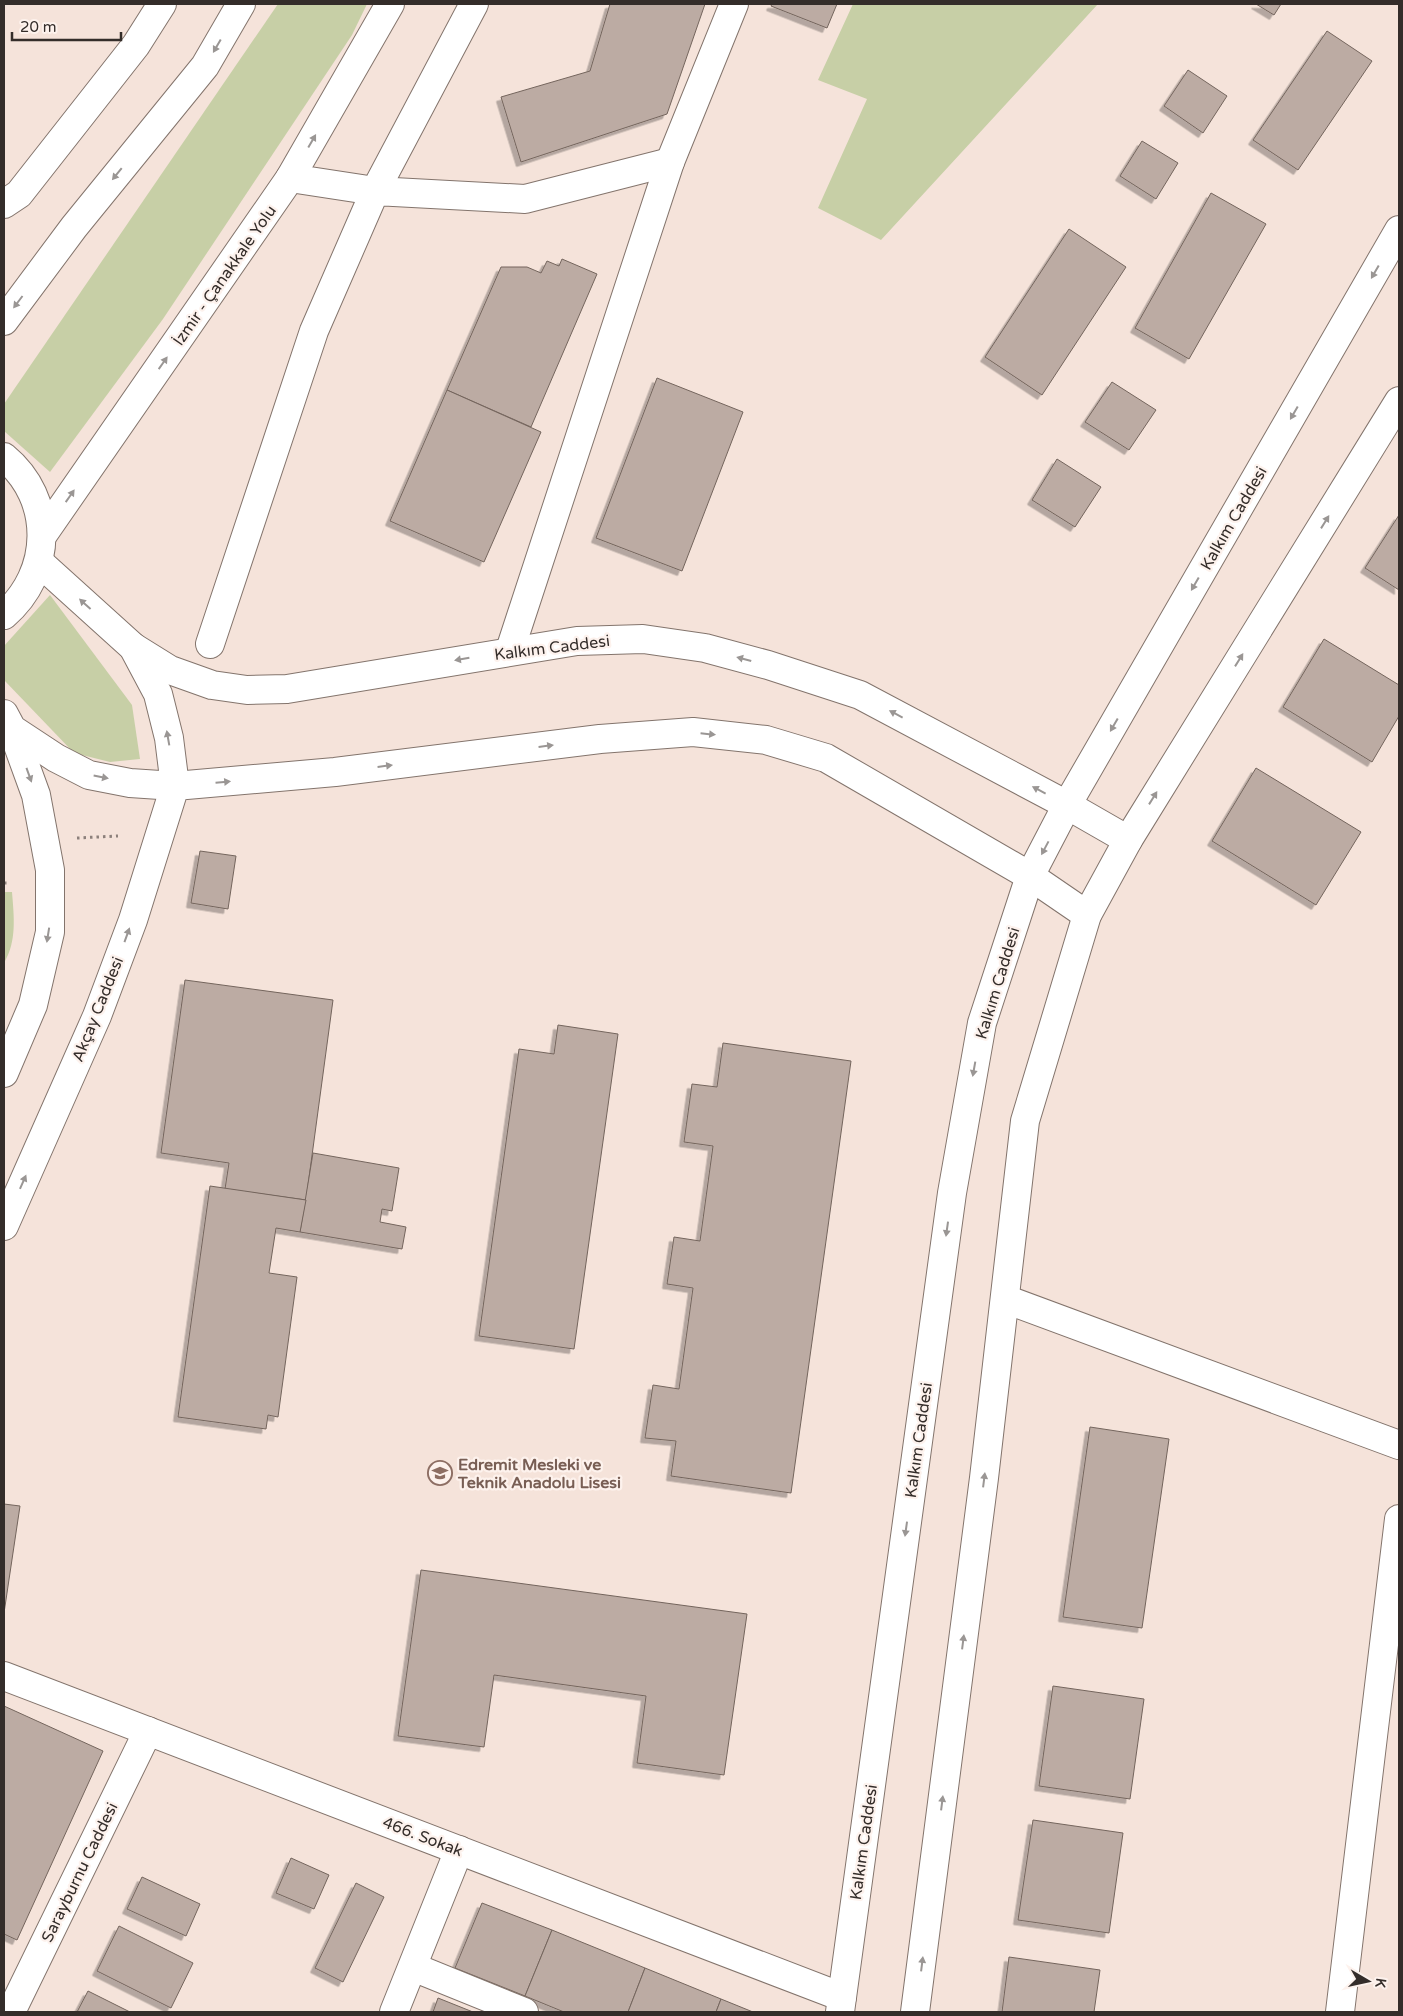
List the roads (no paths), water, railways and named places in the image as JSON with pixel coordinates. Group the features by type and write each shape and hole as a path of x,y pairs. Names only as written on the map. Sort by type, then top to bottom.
{"main road":[{"path":"4,204 19,194 136,45 162,4"},
{"path":"4,321 74,227 205,66 241,4"},
{"name":"İzmir - Çanakkale Yolu","path":"40,549 290,178 390,4"},
{"path":"210,644 314,331 375,191 474,4"},
{"path":"510,650 670,162 734,4"},
{"path":"290,178 375,191 525,199 670,162"},
{"name":"Kalkım Caddesi","path":"841,2004 952,1193 982,1023 1030,876 1067,805 1399,230"},
{"path":"915,2012 984,1478 1025,1122 1087,915 1128,840 1399,401"},
{"name":"İzmir - Çanakkale Yolu","path":"4,457 13,465 29,486 39,510 40,549 30,586 4,615"},
{"path":"40,549 133,647 158,694 169,738 174,786"},
{"name":"Kalkım Caddesi","path":"133,647 170,670 212,685 247,690 288,689 510,650 577,641 643,638 705,648 768,665 860,694 1067,805 1128,840"},
{"path":"8,722 56,758 89,775 130,783 174,786 335,772 600,739 693,732 766,740 826,758 1030,876 1087,915"},
{"path":"4,1074 33,1005 50,932 50,870 36,795 8,722"},
{"name":"Akçay Caddesi","path":"4,1226 97,1016 133,920 174,786"},
{"path":"1005,1299 1399,1445"},
{"path":"1340,2012 1399,1520"},
{"name":"466. Sokak","path":"4,1676 459,1850 841,2004"},
{"name":"Sarayburnu Caddesi","path":"11,1999 148,1731"},
{"path":"394,2012 459,1850"},
{"path":"413,1966 524,2012"}],"place":[{"name":"Edremit Mesleki ve Teknik Anadolu Lisesi","path":"440,1473"}]}
